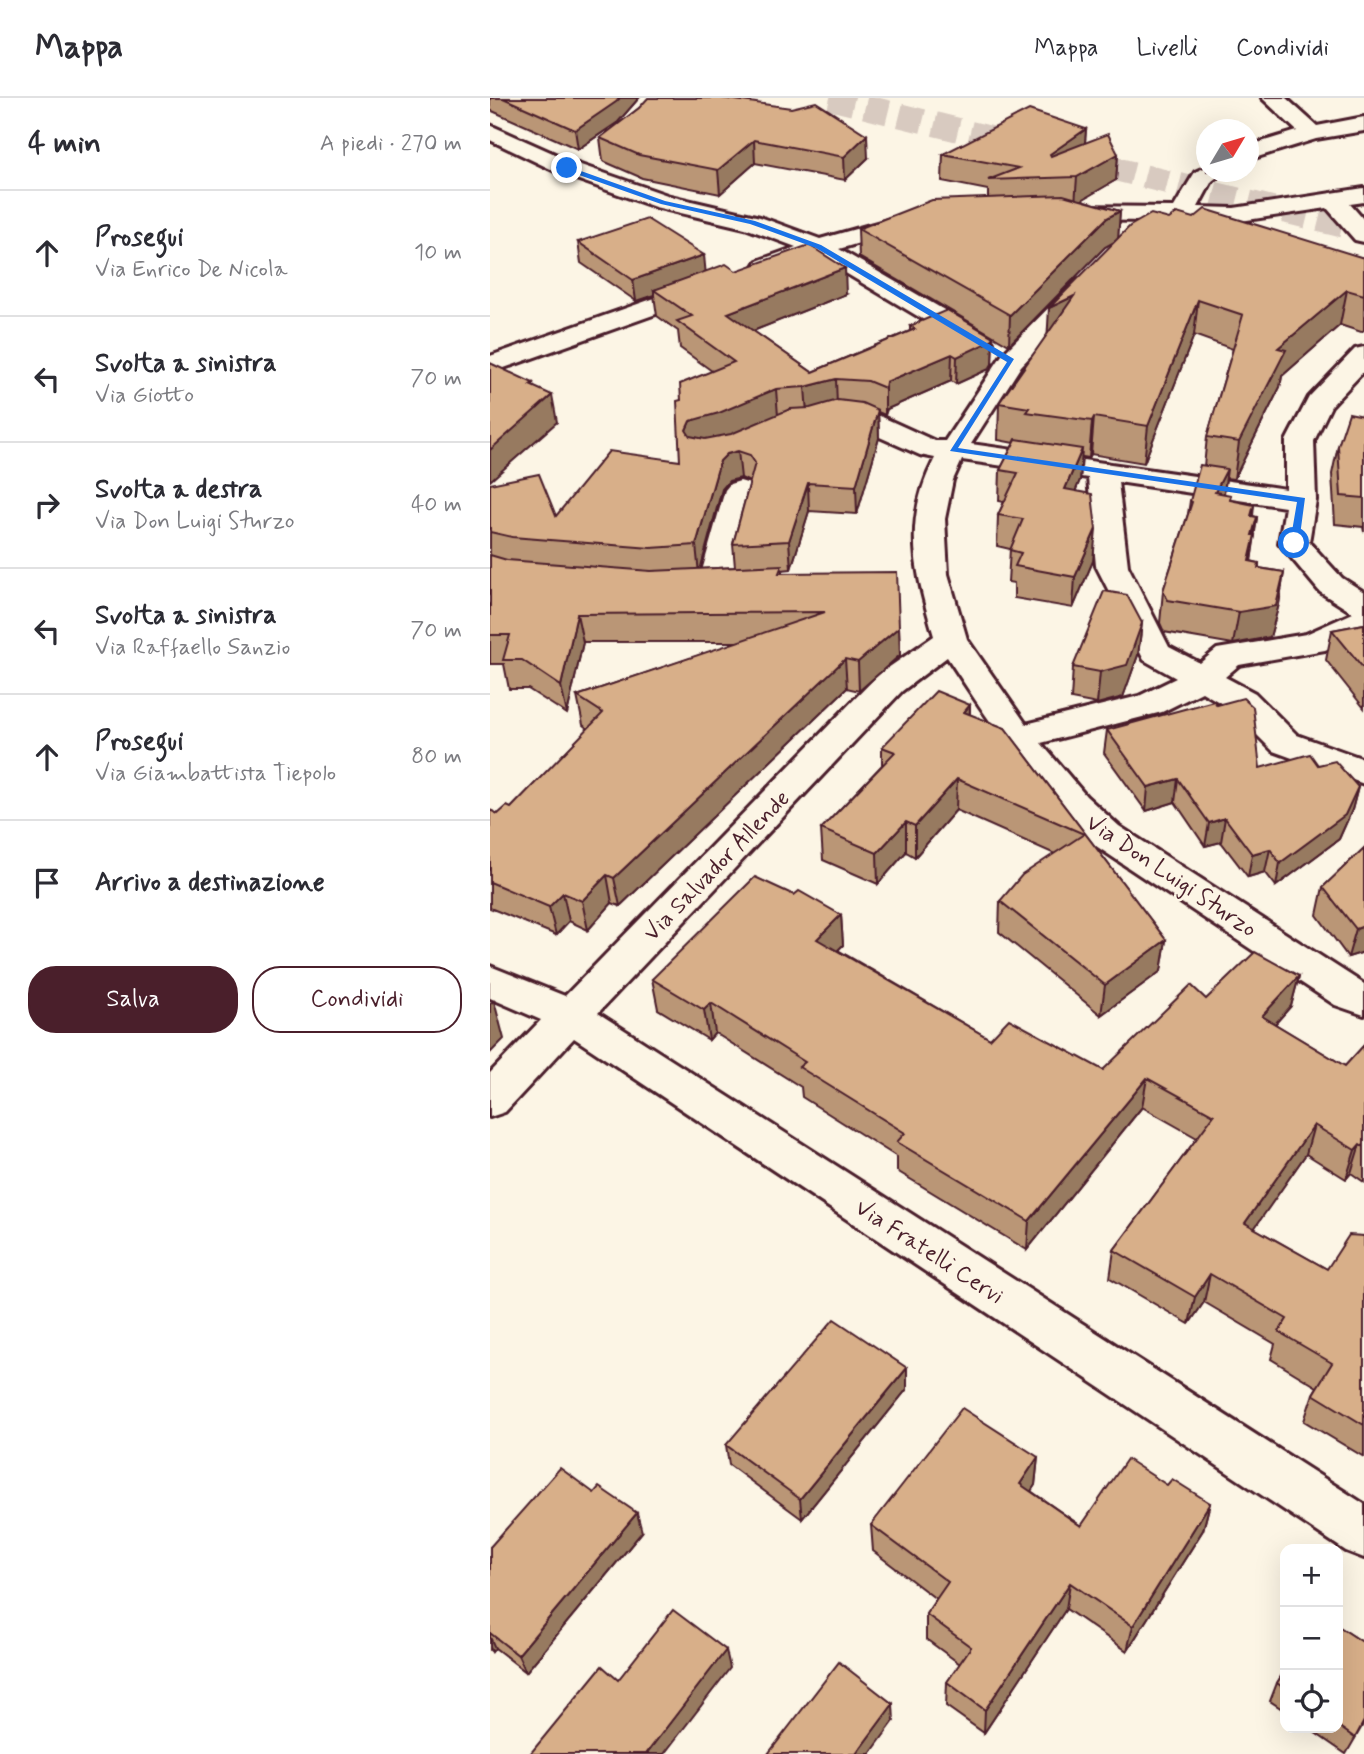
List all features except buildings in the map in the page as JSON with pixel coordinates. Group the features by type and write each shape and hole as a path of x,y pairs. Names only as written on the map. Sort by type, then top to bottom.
{"street":[{"path":"1273,98 1312,133"},
{"path":"1259,150 1312,133 1364,124"},
{"path":"490,132 567,168 663,202 752,222 819,247 1011,361"},
{"path":"567,168 589,160 598,152"},
{"path":"1138,241 1182,214 1200,182"},
{"path":"1049,214 1234,215 1364,195"},
{"path":"1333,200 1364,235"},
{"path":"490,365 819,247 910,220 932,219"},
{"name":"Via Don Luigi Sturzo","path":"1106,264 1011,361 953,450 938,480 918,575 951,639 1017,738 1073,805 1106,835 1349,994 1364,1000"},
{"path":"1364,355 1319,403 1300,441 1301,500 1294,543 1331,585 1364,606"},
{"path":"808,425 837,417 859,417 930,449 953,450 1301,500"},
{"path":"1102,471 1112,566 1156,653 1243,701 1285,743 1364,772"},
{"path":"715,585 740,490"},
{"path":"1017,738 1150,704 1202,679 1229,656 1313,643 1364,620"},
{"name":"Via Salvador Allende","path":"490,1100 890,683 951,639"},
{"name":"Via Fratelli Cervi","path":"490,981 571,1016 1364,1533"}],"tunnel":[{"path":"830,98 1364,231"}],"route":[{"path":"567,168 663,202 752,222 819,247 1011,361 953,450 1301,500 1294,543"}]}
